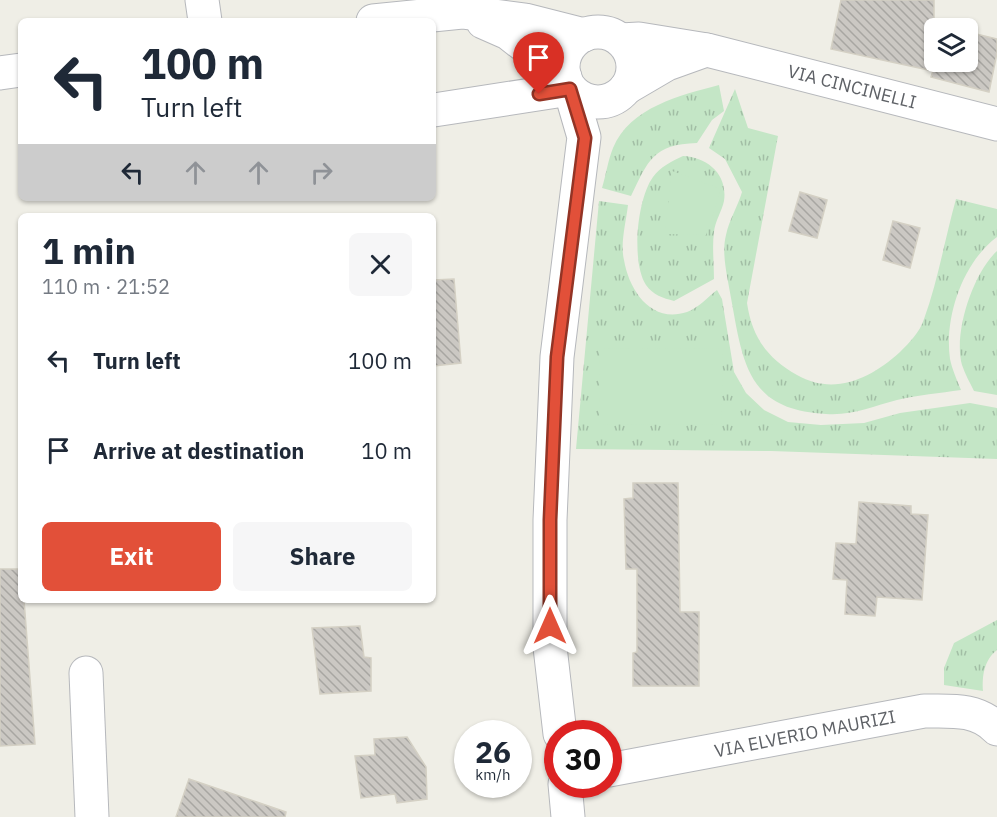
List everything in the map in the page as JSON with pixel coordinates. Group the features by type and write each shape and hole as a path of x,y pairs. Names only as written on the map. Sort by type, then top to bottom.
{"street":[{"path":"202,0 205,18"},
{"path":"403,18 462,12 525,20 584,34 597,32 610,34 621,40 633,63 632,76 621,92 593,122 585,138 557,357 550,520 550,647 558,720"},
{"path":"462,12 508,33 568,83 580,97 592,101 605,101 667,64 707,50"},
{"path":"584,34 573,41 566,52 563,64 585,138"},
{"name":"VIA CINCINELLI","path":"621,40 639,39 707,50 997,123"},
{"path":"0,73 18,70"},
{"path":"436,110 568,83"},
{"path":"86,673 92,817"},
{"name":"VIA ELVERIO MAURIZI","path":"622,768 924,711 963,710 990,722 997,729"},
{"path":"567,798 568,817"}],"green space":[{"path":"719,85 724,111 712,120 697,143 682,144 661,151 642,173 631,196 602,188 613,148 631,122 658,105"},
{"path":"735,89 748,128 778,136 747,303 749,315 757,336 769,354 797,375 824,384 838,384 864,377 888,362 910,341 922,324 956,199 997,209 997,237 974,261 958,292 953,309 950,326 950,359 961,390 905,398 854,412 826,414 800,411 780,403 764,393 753,379 740,343 725,258 727,229 742,192 725,159 709,148"},
{"path":"683,156 700,160 714,169 723,183 724,201 714,232 714,279 674,301 655,294 646,285 641,275 637,247 640,215 647,187 656,173"},
{"path":"672,171 721,189 706,235 665,234"},
{"path":"599,201 628,205 623,247 627,271 637,293 653,309 674,314 687,312 717,290 722,299 734,372 746,393 764,410 788,422 821,425 864,423 900,413 970,403 997,408 997,459 771,451 576,449"},
{"path":"997,251 997,395 974,391 962,365 960,337 973,288 988,261"},
{"path":"600,348 723,349 721,425 599,424"},
{"path":"997,620 997,650 989,659 985,669 983,691 944,685 944,668 954,643"}],"building":[{"path":"841,0 934,0 934,18 924,18 924,69 831,49"},
{"path":"978,34 997,39 997,53 989,92 931,77 933,72 978,72"},
{"path":"800,192 827,200 817,238 789,231"},
{"path":"893,221 920,228 910,268 883,260"},
{"path":"454,279 461,363 436,366 436,280"},
{"path":"633,483 678,483 680,612 699,612 699,686 633,686 633,653 637,652 637,569 626,569 624,499 633,498"},
{"path":"859,502 911,506 911,514 928,515 922,600 877,597 875,616 845,614 847,580 833,579 836,543 856,544"},
{"path":"0,569 18,569 18,603 24,603 35,744 0,746"},
{"path":"360,626 364,657 371,658 371,691 320,694 312,628"},
{"path":"407,737 426,767 427,799 397,803 395,794 361,798 355,756 375,755 374,739"},
{"path":"189,779 286,812 285,817 176,817"}],"route":[{"path":"539,94 570,89 585,138 557,357 550,520 550,626"}]}
